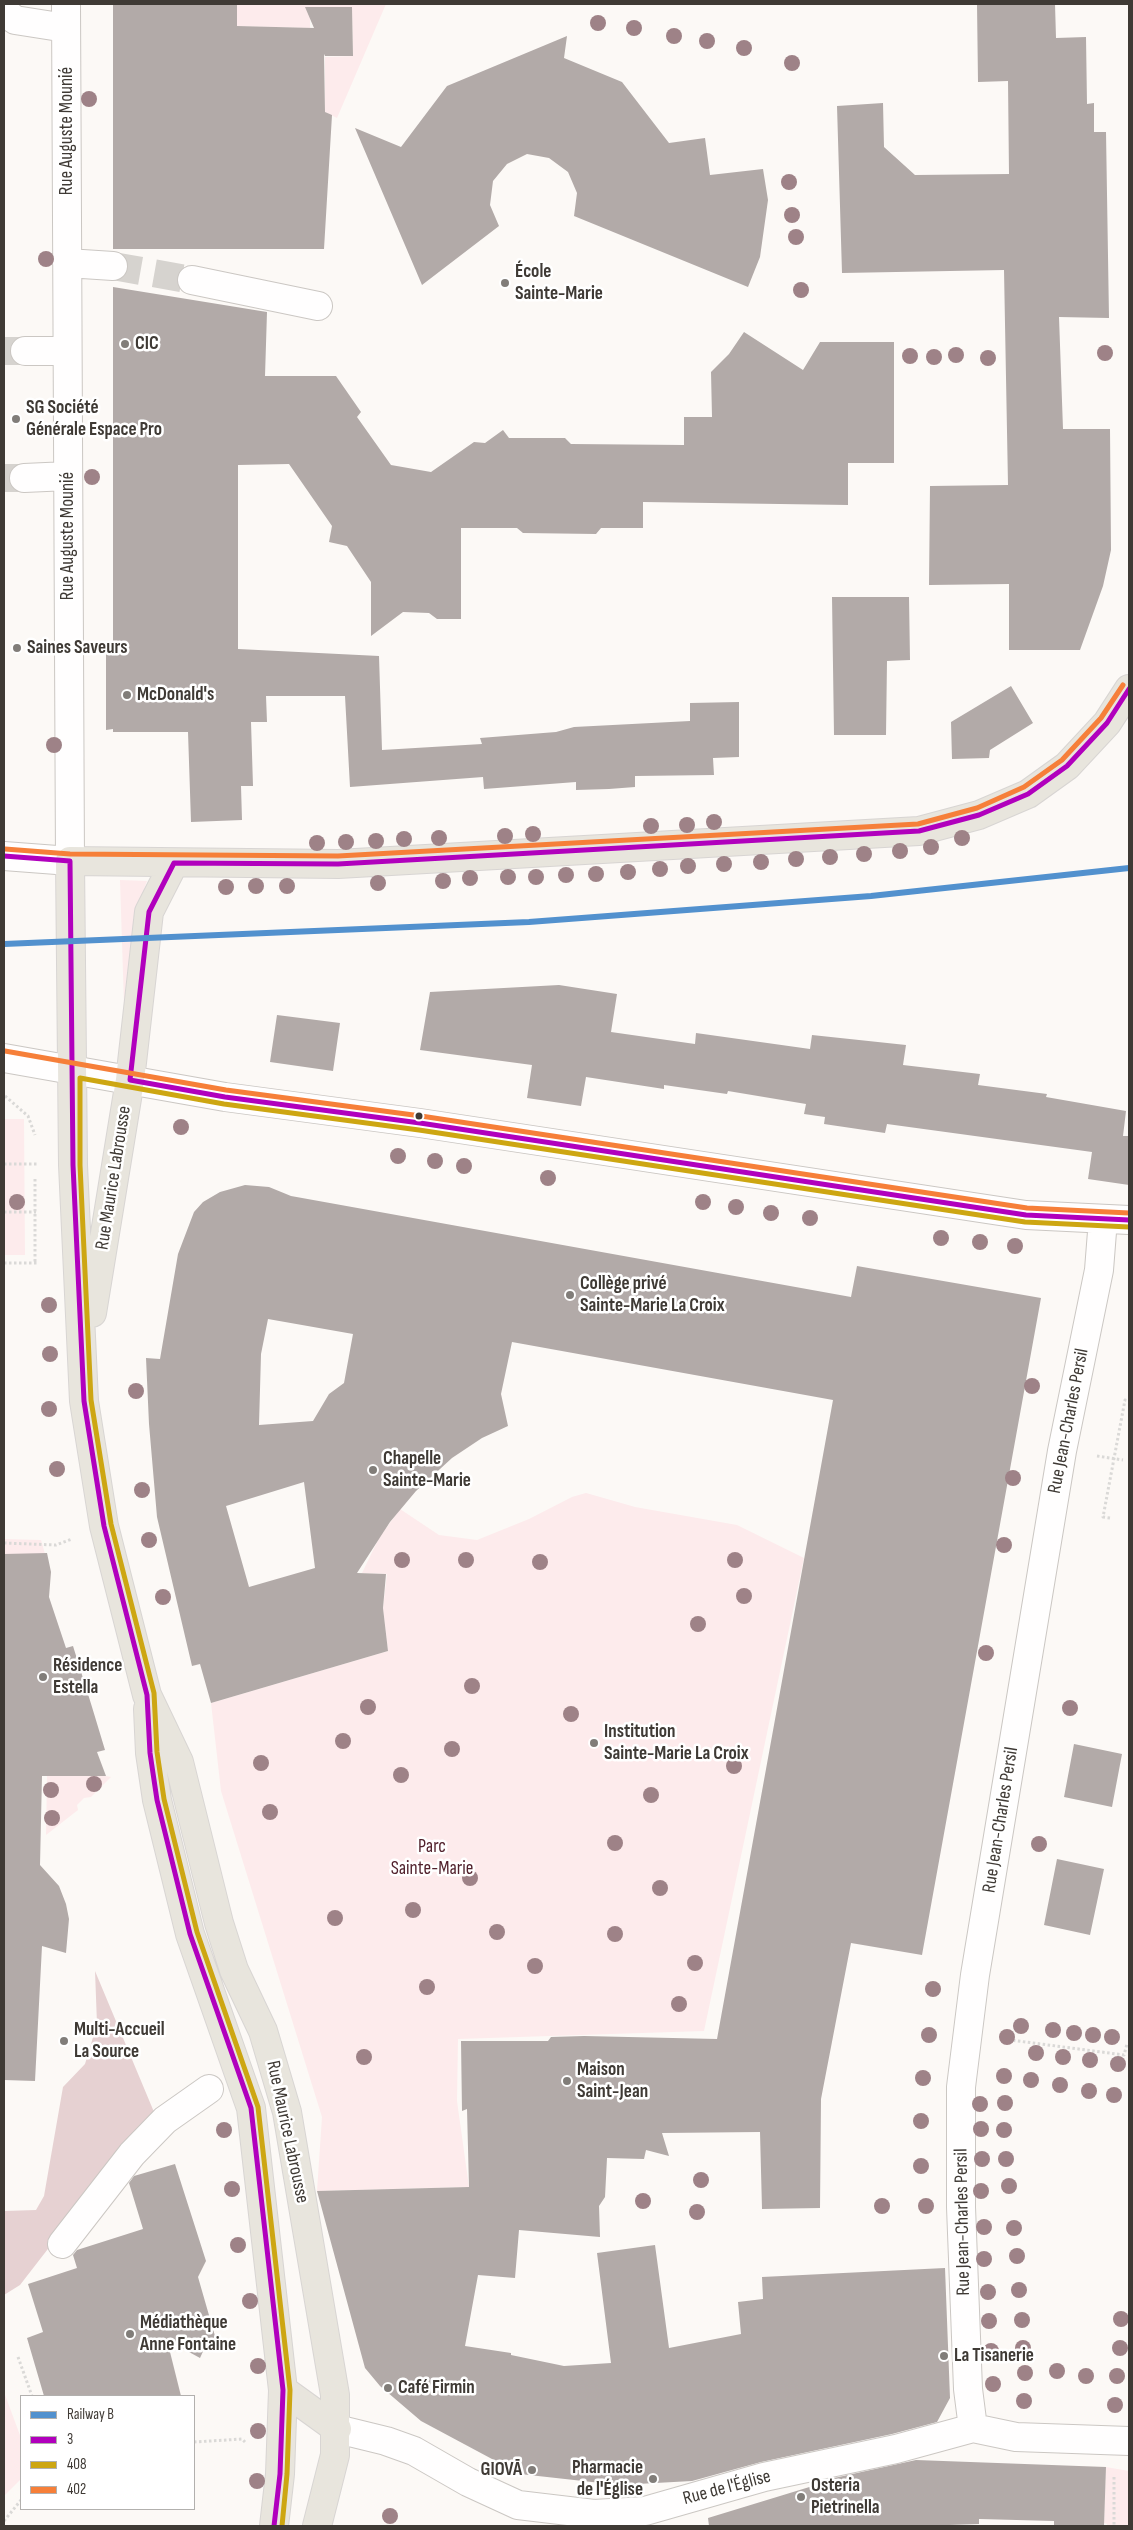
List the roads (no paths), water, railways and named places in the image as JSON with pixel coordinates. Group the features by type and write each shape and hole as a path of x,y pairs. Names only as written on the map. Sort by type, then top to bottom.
{"main road":[{"path":"70,861 338,864 919,831 979,815 1028,794 1067,766 1107,723 1129,689"},
{"name":"Rue Auguste Mounié","path":"70,861 72,1069"},
{"name":"Rue Maurice Labrousse","path":"84,1366 130,1080 149,912 174,863"},
{"name":"Rue Maurice Labrousse","path":"72,1069 73,1165 84,1366 84,1402 104,1526 147,1695 179,1762 219,1923 234,1970 263,2031 286,2112 330,2359 337,2429 330,2482 318,2526"},
{"name":"Rue Maurice Labrousse","path":"147,1695 150,1753 157,1800 190,1934 252,2108 282,2390 280,2474 274,2526"},
{"path":"282,2390 337,2429"}],"street":[{"path":"4,11 15,20 66,16"},
{"name":"Rue Auguste Mounié","path":"66,16 70,861"},
{"path":"67,263 113,266"},
{"path":"192,280 318,306"},
{"path":"25,351 67,351"},
{"path":"24,478 68,476"},
{"path":"4,856 70,861"},
{"path":"4,1058 225,1096 420,1123 1026,1215 1116,1219"},
{"name":"Rue Jean-Charles Persil","path":"973,2428 968,2389 961,2207 961,2087 978,1955 1062,1451 1099,1270 1116,1219"},
{"path":"62,2244 132,2154 166,2120 209,2089"},
{"name":"Rue de l'Église","path":"337,2429 386,2441 414,2451 468,2482 518,2505 594,2520 645,2510 764,2477 896,2448 973,2428 1016,2438 1129,2441"}],"tunnel":[{"path":"113,266 192,280"},
{"path":"4,351 25,351"},
{"path":"4,478 24,478"}],"rail line":[{"name":"B","path":"4,944 529,922 871,896 1129,868"}],"place":[{"name":"École Sainte-Marie","path":"505,283"},
{"name":"CIC","path":"125,344"},
{"name":"SG Société Générale Espace Pro","path":"16,419"},
{"name":"Saines Saveurs","path":"17,648"},
{"name":"McDonald's","path":"127,695"},
{"name":"Collège privé Sainte-Marie La Croix","path":"570,1295"},
{"name":"Chapelle Sainte-Marie","path":"373,1470"},
{"name":"Résidence Estella","path":"43,1677"},
{"name":"Institution Sainte-Marie La Croix","path":"594,1743"},
{"name":"Multi-Accueil La Source","path":"64,2041"},
{"name":"Maison Saint-Jean","path":"567,2081"},
{"name":"Médiathèque Anne Fontaine","path":"130,2334"},
{"name":"La Tisanerie","path":"944,2356"},
{"name":"Café Firmin","path":"388,2388"},
{"name":"GIOVĀ","path":"532,2470"},
{"name":"Pharmacie de l'Église","path":"653,2479"},
{"name":"Osteria Pietrinella","path":"801,2497"}],"park label":[{"name":"Parc Sainte-Marie","path":"432,1858"}]}
